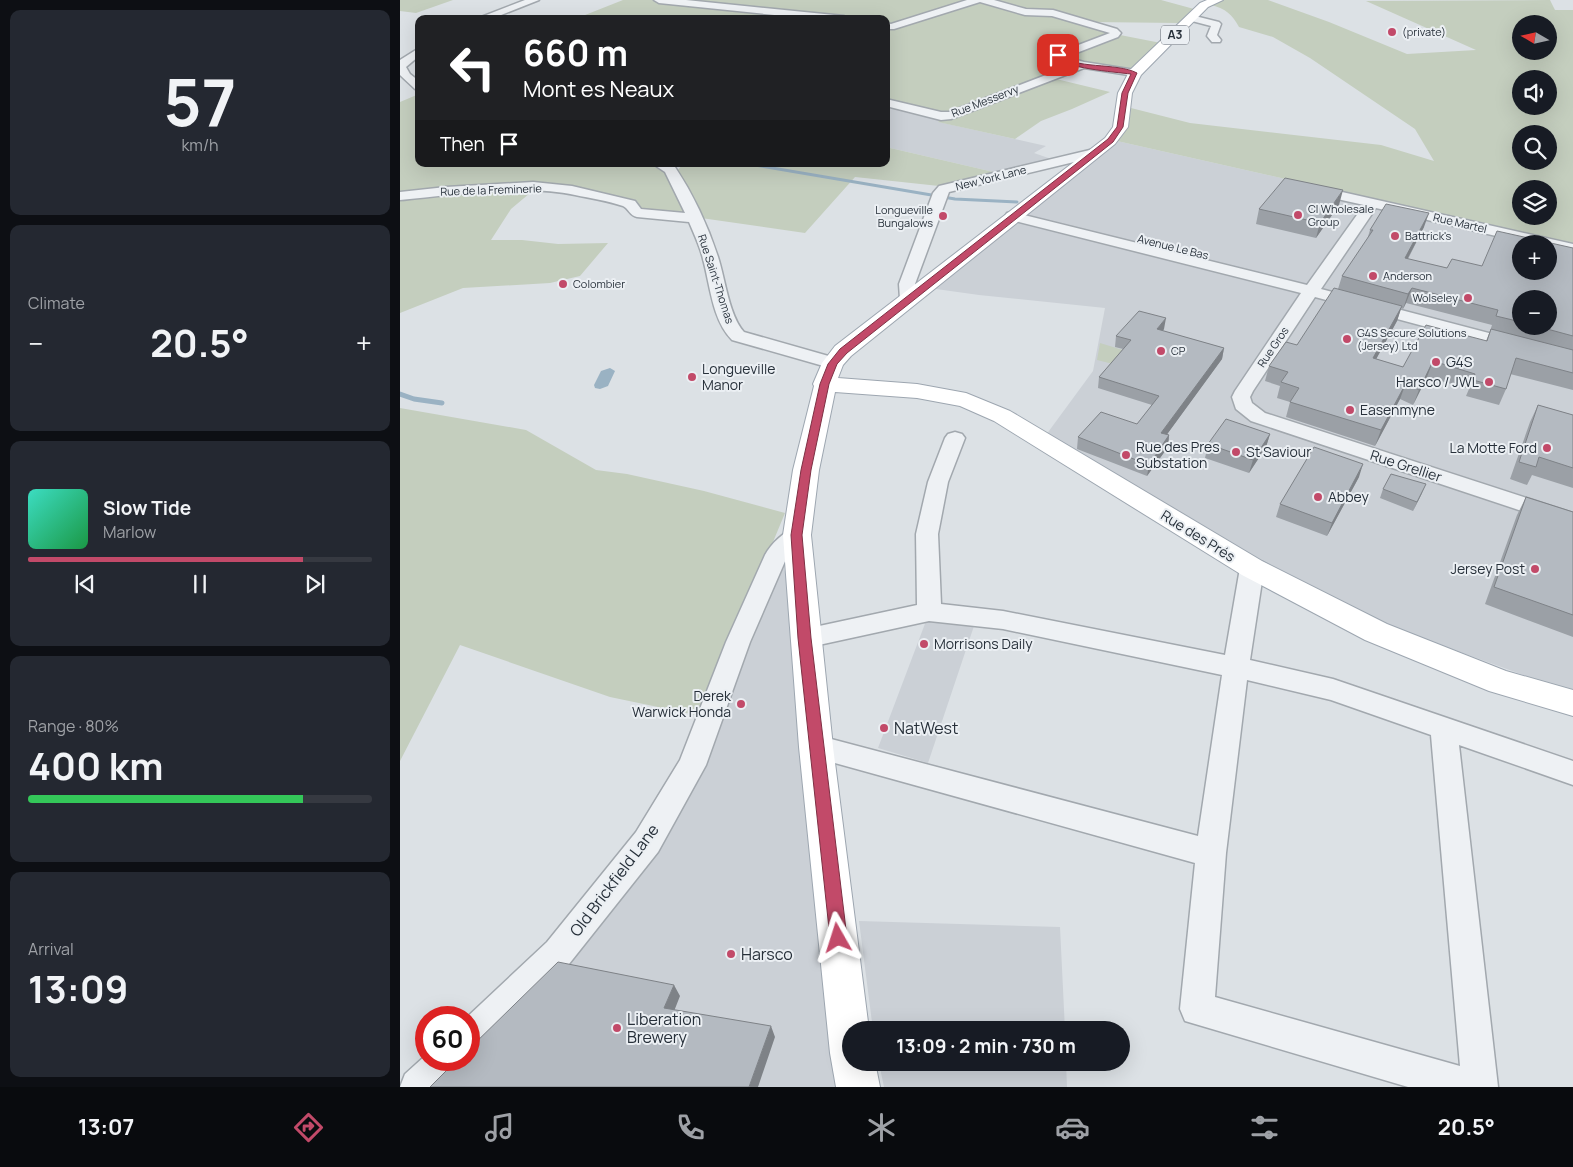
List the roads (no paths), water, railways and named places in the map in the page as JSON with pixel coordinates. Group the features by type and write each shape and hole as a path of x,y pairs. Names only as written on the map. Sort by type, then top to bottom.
{"main road":[{"name":"A3","path":"829,374 843,351 1110,141 1120,127 1125,93 1135,73 1204,5 1217,0"},
{"path":"829,374 806,470 797,535 816,747 847,1021"},
{"name":"Rue des Prés","path":"829,374 966,400 1002,416 1252,568 1376,632 1500,682 1573,703"},
{"path":"855,1071 858,1087"}],"street":[{"path":"491,15 534,0"},
{"path":"659,0 805,15"},
{"path":"890,27 976,0"},
{"path":"984,0 1025,12 1053,13 1116,33 1056,57 1083,65 1135,73"},
{"path":"1191,18 1216,24 1214,38 1198,34"},
{"path":"415,54 404,62 401,67 403,77 415,84"},
{"name":"Rue Messervy","path":"890,103 941,116 951,115 1083,65"},
{"name":"New York Lane","path":"908,299 907,284 940,193 944,189 1094,153"},
{"name":"Rue Saint-Thomas","path":"670,167 695,218 710,256 725,312 734,332 738,336 829,374"},
{"name":"Rue de la Freminerie","path":"400,196 446,191 533,186 572,190 630,204 637,213 695,218"},
{"name":"Rue Martel","path":"1298,186 1573,249"},
{"name":"Rue Gros","path":"1243,405 1241,397 1244,391 1372,203"},
{"name":"Avenue Le Bas","path":"1017,213 1313,287 1573,361"},
{"name":"Rue Grellier","path":"1243,405 1258,417 1573,521"},
{"path":"929,612 927,534 938,482 955,438"},
{"name":"Old Brickfield Lane","path":"480,1027 558,953 647,842 692,765 738,642 776,555 797,535"},
{"path":"1252,568 1236,667 1211,854 1197,1008 1470,1087"},
{"path":"805,638 929,612 1003,620 1236,667 1333,690 1444,730 1573,773"},
{"path":"1444,730 1480,1087"},
{"path":"816,747 1211,854"},
{"path":"418,1087 435,1071"}],"water":[{"path":"610,368 615,371 608,386 600,389 595,388 594,385 601,371"}],"waterway":[{"path":"767,167 955,199 1017,202"},
{"path":"400,394 414,399 442,403"}],"place":[{"name":"(private)","path":"1392,32"},
{"name":"CI Wholesale Group","path":"1298,215"},
{"name":"Longueville Bungalows","path":"943,216"},
{"name":"Battrick's","path":"1395,236"},
{"name":"Anderson","path":"1373,276"},
{"name":"Colombier","path":"563,284"},
{"name":"Wolseley","path":"1468,298"},
{"name":"G4S Secure Solutions (Jersey) Ltd","path":"1347,339"},
{"name":"CP","path":"1161,351"},
{"name":"G4S","path":"1436,362"},
{"name":"Longueville Manor","path":"692,377"},
{"name":"Harsco / JWL","path":"1489,382"},
{"name":"Easenmyne","path":"1350,410"},
{"name":"La Motte Ford","path":"1547,448"},
{"name":"St Saviour","path":"1236,452"},
{"name":"Rue des Pres Substation","path":"1126,455"},
{"name":"Abbey","path":"1318,497"},
{"name":"Jersey Post","path":"1535,569"},
{"name":"Morrisons Daily","path":"924,644"},
{"name":"Derek Warwick Honda","path":"741,704"},
{"name":"NatWest","path":"884,728"},
{"name":"Harsco","path":"731,954"},
{"name":"Liberation Brewery","path":"617,1028"}]}
